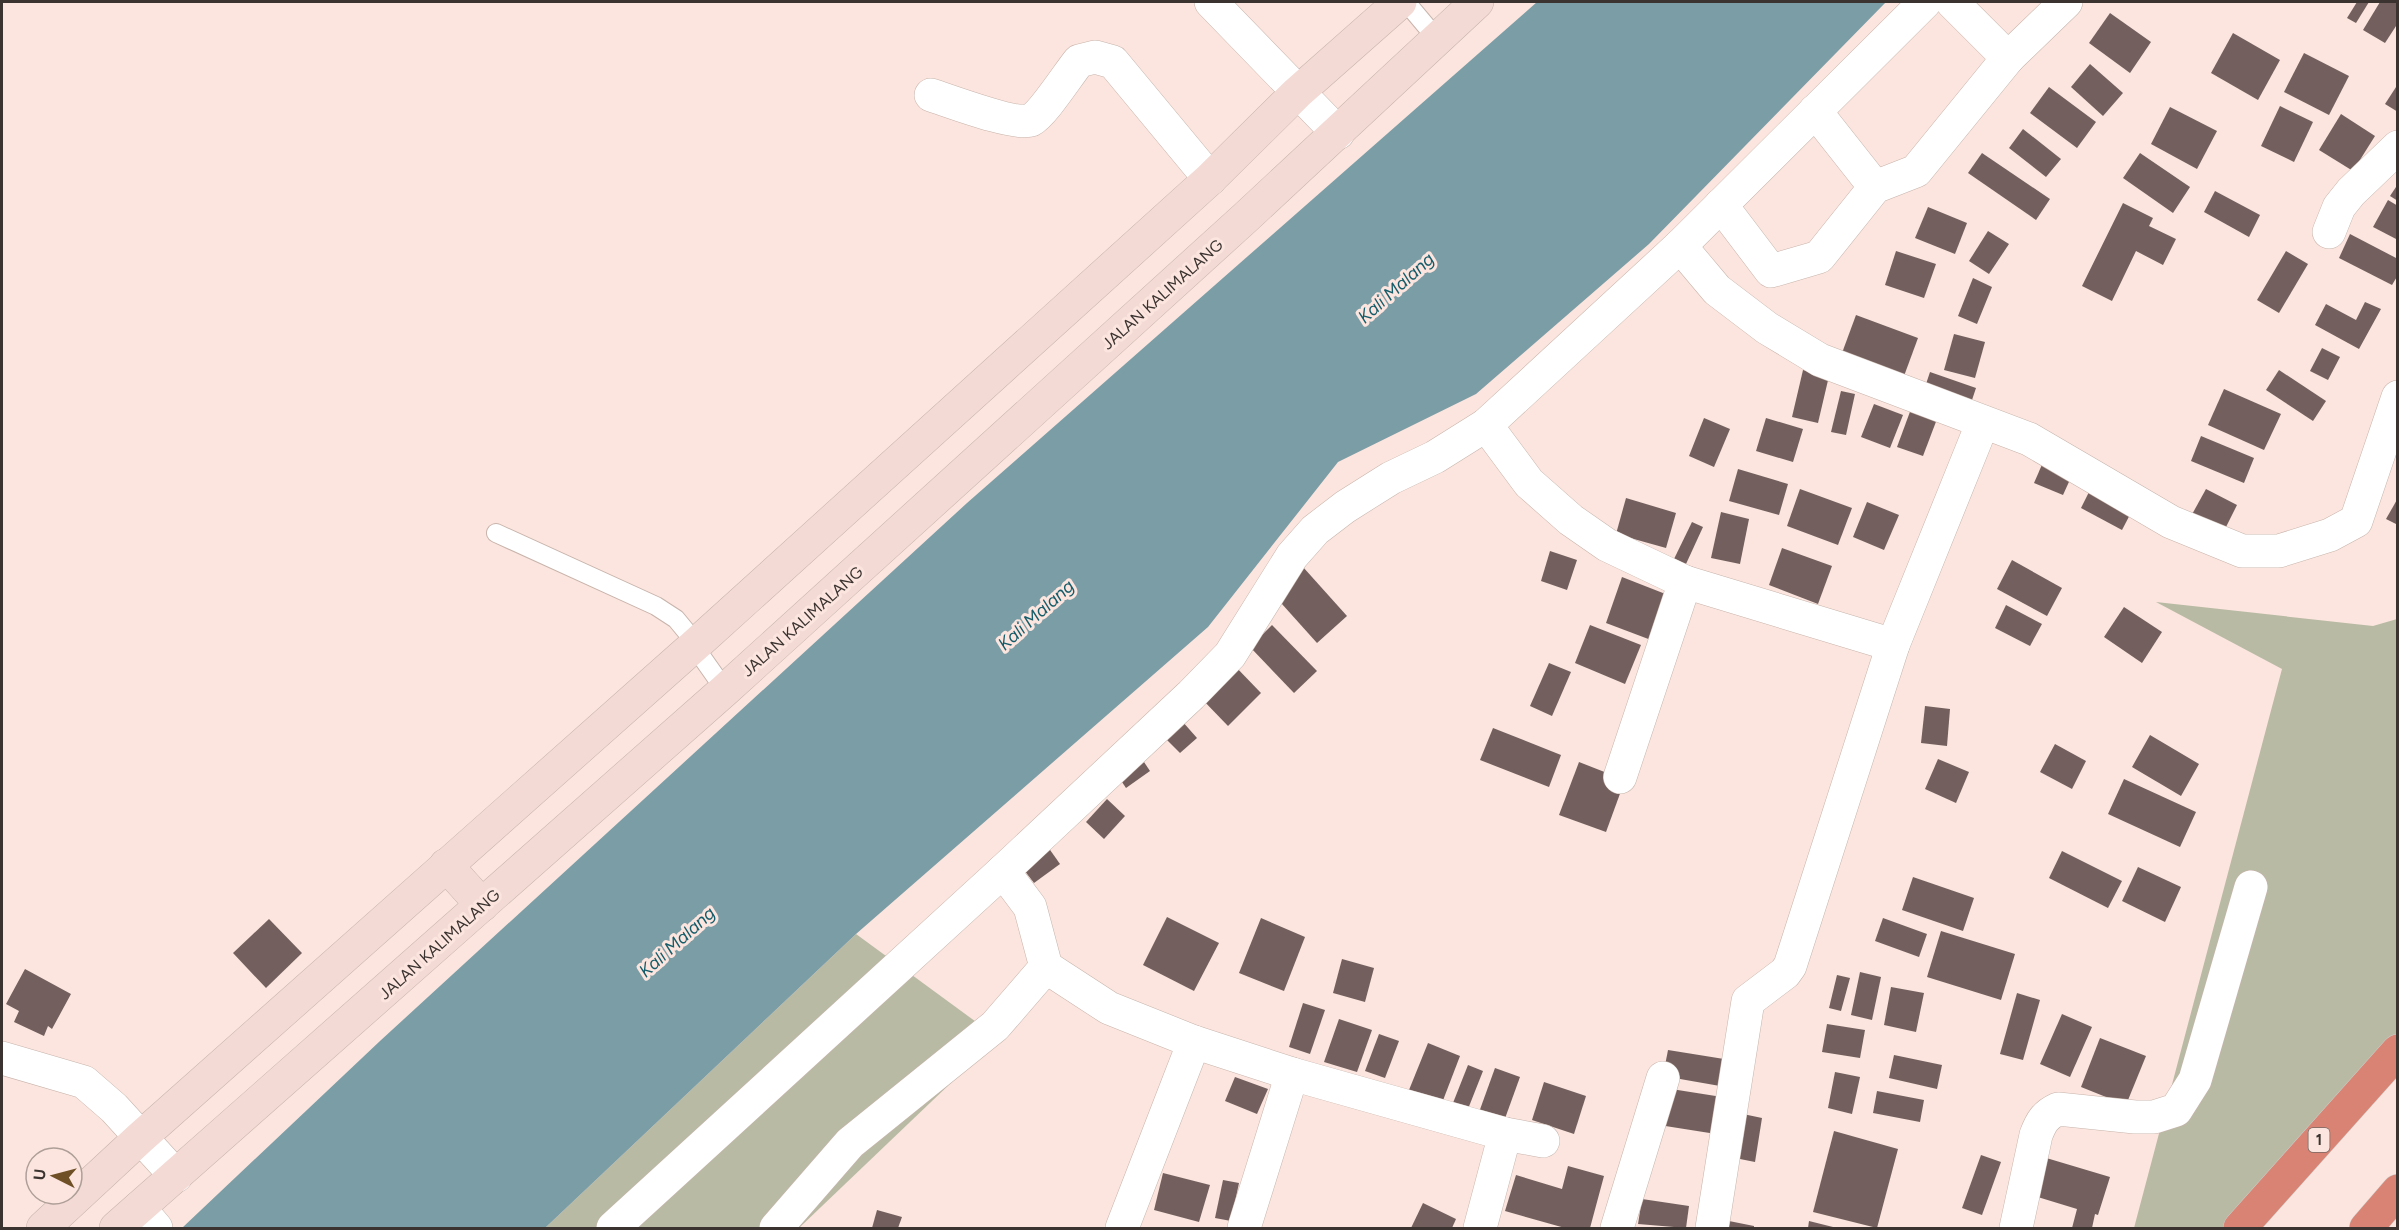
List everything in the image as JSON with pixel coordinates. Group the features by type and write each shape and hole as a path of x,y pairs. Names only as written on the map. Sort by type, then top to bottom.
{"highway":[{"name":"1","path":"2240,1228 2397,1051"},
{"path":"2366,1228 2397,1191"}],"main road":[{"path":"43,1228 140,1138 694,646 1210,179 1297,93 1400,2"},
{"name":"JALAN KALIMALANG","path":"137,1222 176,1176 725,690 1338,133 1477,2"},
{"path":"446,865 482,905"}],"street":[{"path":"1211,2 1338,133"},
{"path":"613,1228 1003,871 1191,695 1230,655 1292,556 1315,530 1382,483 1435,457 1486,425 1680,246 1925,2"},
{"path":"1952,2 2008,58"},
{"path":"1717,290 1819,257 1875,187 1916,171 2008,58 2066,2"},
{"path":"931,95 1015,121 1031,120 1042,110 1078,61 1095,57 1113,62 1210,179"},
{"path":"1815,111 1875,187"},
{"path":"2330,232 2339,207 2350,192 2397,147"},
{"path":"1721,205 1771,271"},
{"path":"1680,246 1717,290 1767,328 1820,360 2029,439 2171,522 2242,551 2279,550 2330,535 2356,520 2397,397"},
{"path":"1712,1228 1748,1001 1785,974 1790,966 1893,645 1983,422"},
{"path":"1486,425 1529,483 1571,520 1607,545 1685,582 1893,645"},
{"path":"1620,777 1685,582"},
{"path":"1003,871 1030,907 1046,968 1109,1008 1194,1042 1292,1074 1505,1134 1543,1141"},
{"path":"2016,1228 2041,1121 2050,1112 2058,1109 2135,1118 2154,1117 2176,1110 2195,1080 2251,887"},
{"path":"776,1228 850,1143 995,1026 1046,968"},
{"path":"1122,1228 1194,1042"},
{"path":"2,1058 84,1082 114,1108 176,1176"},
{"path":"1244,1228 1292,1074"},
{"path":"1617,1228 1663,1078"},
{"path":"1480,1228 1505,1134"}],"lane":[{"path":"1406,2 1437,39"},
{"path":"496,533 656,606 676,620 690,636 694,646 725,690"}],"green space":[{"path":"2156,602 2373,626 2397,619 2397,1060 2244,1228 2134,1228 2282,669"},
{"path":"856,934 998,1038 799,1228 545,1228"}],"water":[{"name":"Kali Malang","path":"1537,2 1886,2 1649,244 1476,394 1338,462 1208,627 856,934 545,1228 182,1228 380,1041 967,503"}],"building":[{"path":"2357,2 2369,2 2356,23 2347,18"},
{"path":"2380,2 2398,2 2398,23 2385,43 2363,30"},
{"path":"2110,13 2151,42 2130,73 2089,43"},
{"path":"2233,33 2280,60 2258,100 2211,73"},
{"path":"2304,53 2349,76 2329,115 2284,92"},
{"path":"2090,64 2123,93 2103,116 2071,87"},
{"path":"2398,84 2398,112 2385,104"},
{"path":"2049,87 2096,122 2077,148 2030,113"},
{"path":"2280,106 2313,122 2294,162 2261,146"},
{"path":"2170,107 2217,131 2197,169 2151,144"},
{"path":"2341,114 2375,136 2353,171 2319,150"},
{"path":"2023,129 2061,159 2046,177 2009,148"},
{"path":"1982,153 2050,199 2036,220 1968,173"},
{"path":"2140,153 2190,187 2173,213 2123,178"},
{"path":"2398,184 2398,201 2390,196"},
{"path":"2215,191 2260,215 2249,237 2204,212"},
{"path":"2388,200 2398,206 2398,240 2373,227"},
{"path":"2123,203 2153,218 2149,226 2176,239 2163,265 2136,251 2112,301 2082,286"},
{"path":"1928,207 1967,223 1955,254 1915,238"},
{"path":"1988,231 2009,244 1989,274 1969,261"},
{"path":"2350,234 2398,259 2398,275 2392,285 2339,258"},
{"path":"1896,251 1936,264 1924,298 1885,285"},
{"path":"2286,251 2308,264 2279,313 2257,300"},
{"path":"1973,278 1992,287 1977,324 1958,316"},
{"path":"2365,302 2381,309 2359,349 2315,325 2326,304 2356,320"},
{"path":"1856,315 1918,338 1904,376 1842,353"},
{"path":"1954,334 1985,342 1975,378 1944,370"},
{"path":"2322,348 2340,357 2328,380 2310,371"},
{"path":"1803,370 1829,376 1818,423 1792,417"},
{"path":"2279,370 2326,401 2313,421 2266,390"},
{"path":"1930,372 1976,388 1969,409 1923,393"},
{"path":"2224,389 2281,414 2264,450 2208,425"},
{"path":"1841,391 1855,394 1846,435 1831,432"},
{"path":"1874,404 1903,415 1890,448 1861,437"},
{"path":"1911,409 1937,419 1923,456 1897,447"},
{"path":"1704,418 1730,429 1714,467 1689,456"},
{"path":"1766,418 1803,429 1793,462 1756,451"},
{"path":"2201,436 2254,458 2244,483 2191,461"},
{"path":"2044,460 2073,473 2063,495 2034,483"},
{"path":"1738,469 1788,484 1779,515 1729,501"},
{"path":"2094,482 2135,505 2122,530 2081,508"},
{"path":"1800,489 1852,508 1838,545 1787,526"},
{"path":"2206,489 2237,505 2222,535 2190,518"},
{"path":"1626,498 1676,513 1666,548 1616,534"},
{"path":"2398,498 2398,525 2386,519"},
{"path":"1867,502 1899,515 1884,550 1853,537"},
{"path":"1721,512 1749,519 1740,564 1711,558"},
{"path":"1692,522 1703,527 1686,564 1674,559"},
{"path":"1782,548 1832,566 1818,604 1769,585"},
{"path":"1550,551 1577,560 1567,590 1541,581"},
{"path":"2012,560 2062,588 2047,616 1997,589"},
{"path":"1303,567 1347,616 1317,643 1273,594"},
{"path":"1622,577 1668,595 1651,640 1606,623"},
{"path":"2006,605 2042,624 2030,646 1995,628"},
{"path":"2124,607 2162,632 2142,663 2104,637"},
{"path":"1272,625 1317,671 1294,693 1250,647"},
{"path":"1590,625 1641,645 1625,684 1575,663"},
{"path":"1549,663 1571,672 1552,716 1530,706"},
{"path":"1233,664 1261,693 1228,726 1200,697"},
{"path":"1925,706 1950,709 1947,746 1921,743"},
{"path":"1182,721 1197,738 1180,753 1164,737"},
{"path":"1493,728 1561,755 1549,787 1480,760"},
{"path":"2150,735 2199,764 2181,796 2132,767"},
{"path":"2055,744 2086,761 2072,789 2040,772"},
{"path":"1938,759 1969,772 1956,803 1925,789"},
{"path":"1144,762 1150,771 1126,788 1120,779"},
{"path":"1579,762 1625,780 1606,832 1559,815"},
{"path":"2124,779 2196,812 2180,847 2108,814"},
{"path":"1107,799 1125,816 1104,839 1086,822"},
{"path":"1048,847 1060,864 1034,883 1021,866"},
{"path":"2062,851 2122,881 2108,908 2049,878"},
{"path":"2138,867 2181,887 2165,922 2122,901"},
{"path":"1913,877 1974,898 1963,931 1902,910"},
{"path":"1167,917 1219,943 1194,991 1143,965"},
{"path":"1261,918 1305,937 1284,991 1239,973"},
{"path":"1883,918 1927,934 1919,957 1875,941"},
{"path":"269,919 302,953 266,988 233,953"},
{"path":"1941,931 2015,954 2001,1000 1927,977"},
{"path":"1342,959 1374,968 1365,1002 1333,993"},
{"path":"25,969 71,994 52,1029 48,1026 44,1036 14,1022 19,1011 6,1004"},
{"path":"1860,972 1881,977 1872,1020 1851,1015"},
{"path":"1837,975 1850,978 1841,1011 1829,1008"},
{"path":"1891,987 1924,993 1916,1032 1884,1025"},
{"path":"2017,993 2040,1000 2023,1060 2000,1054"},
{"path":"1303,1003 1325,1010 1310,1054 1289,1047"},
{"path":"2062,1014 2092,1027 2070,1077 2040,1064"},
{"path":"1339,1019 1372,1030 1357,1072 1324,1062"},
{"path":"1827,1024 1865,1030 1860,1058 1822,1052"},
{"path":"1379,1034 1399,1041 1385,1078 1365,1071"},
{"path":"2100,1038 2146,1056 2126,1105 2081,1087"},
{"path":"1428,1043 1460,1056 1442,1103 1409,1090"},
{"path":"1668,1050 1724,1059 1720,1086 1663,1076"},
{"path":"1894,1055 1942,1065 1937,1089 1889,1078"},
{"path":"1468,1065 1483,1071 1466,1114 1451,1108"},
{"path":"1495,1068 1520,1077 1503,1124 1478,1115"},
{"path":"1835,1072 1860,1077 1852,1114 1828,1108"},
{"path":"1235,1077 1268,1089 1257,1114 1225,1101"},
{"path":"1544,1082 1586,1096 1574,1134 1532,1120"},
{"path":"1665,1088 1722,1097 1716,1134 1659,1125"},
{"path":"1877,1091 1924,1100 1920,1122 1873,1113"},
{"path":"1743,1114 1762,1118 1755,1162 1735,1158"},
{"path":"1834,1131 1898,1149 1877,1228 1813,1212"},
{"path":"1981,1155 2001,1162 1982,1215 1962,1208"},
{"path":"2043,1157 2110,1177 2098,1215 2095,1214 2092,1228 2072,1228 2077,1209 2031,1195"},
{"path":"1568,1166 1604,1176 1590,1228 1565,1228 1505,1211 1516,1175 1562,1189"},
{"path":"1163,1173 1210,1185 1199,1222 1154,1210"},
{"path":"1223,1180 1239,1183 1231,1221 1215,1218"},
{"path":"1642,1199 1689,1206 1686,1228 1638,1224"},
{"path":"1423,1203 1456,1219 1452,1228 1411,1228"},
{"path":"877,1210 902,1217 898,1228 872,1228"},
{"path":"1724,1220 1754,1226 1754,1228 1722,1228"},
{"path":"1809,1221 1837,1228 1808,1228"}]}
